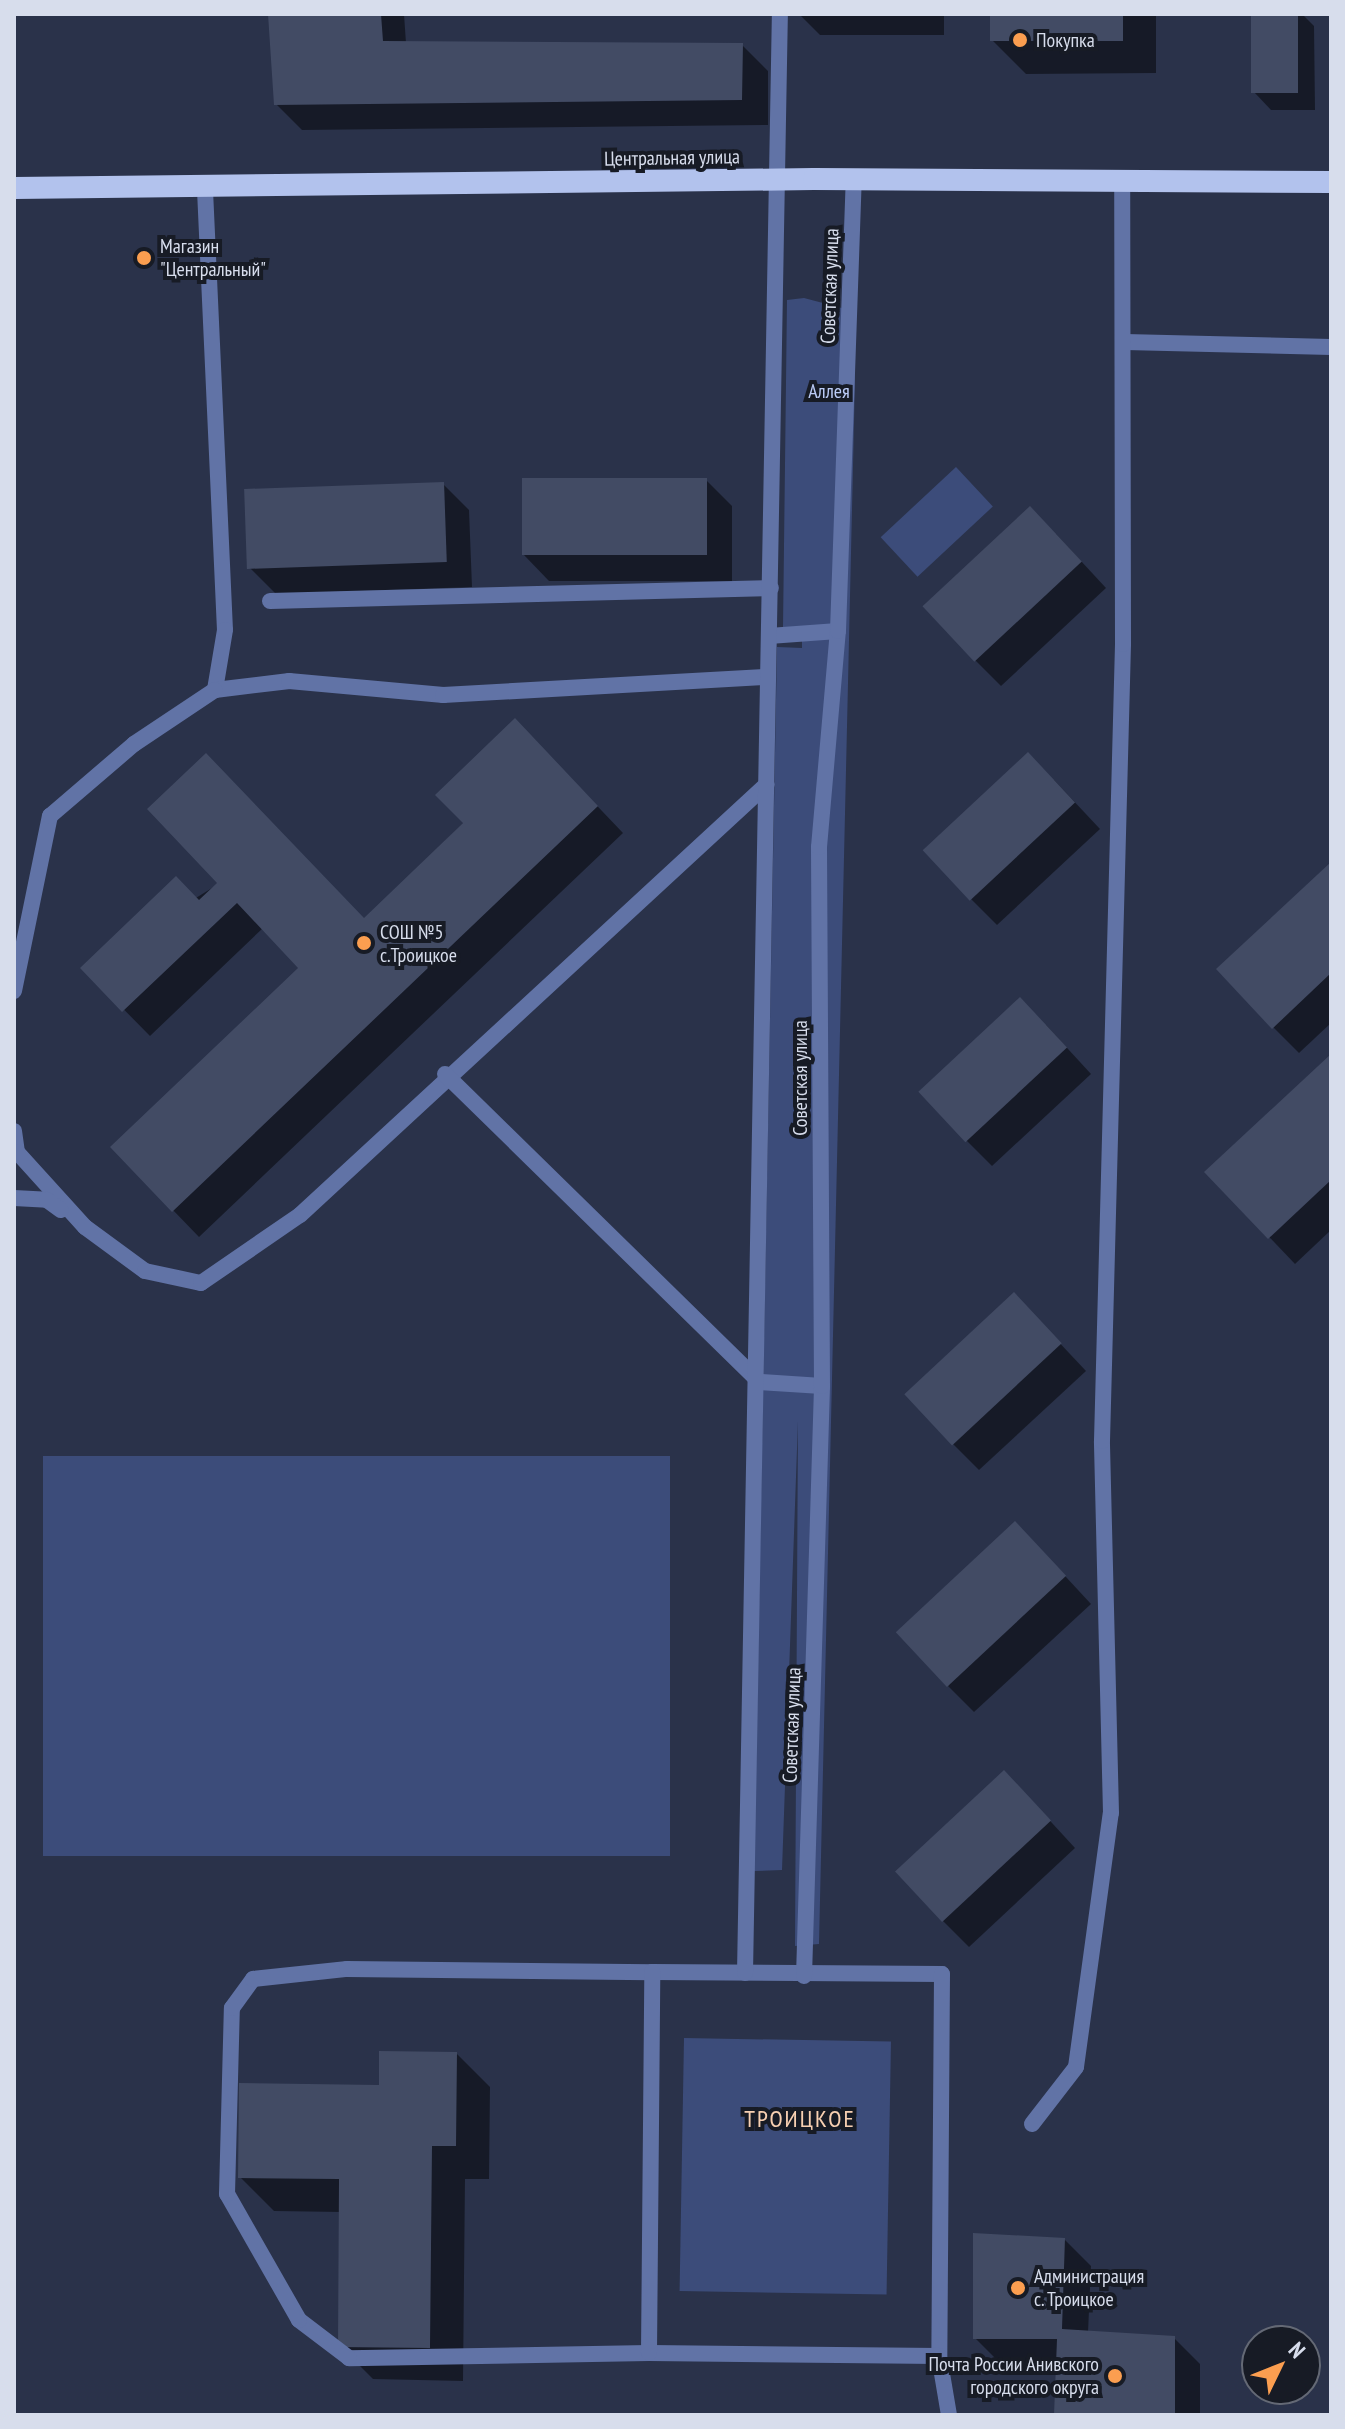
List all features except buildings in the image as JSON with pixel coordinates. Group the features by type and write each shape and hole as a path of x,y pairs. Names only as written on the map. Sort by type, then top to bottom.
{"highway":[{"name":"Центральная улица","path":"14,188 205,190 778,180 1331,182"}],"street":[{"name":"Советская улица","path":"745,1973 760,1382 780,14"},
{"path":"1032,2124 1076,2067 1111,1813 1102,1441 1125,342 1122,180"},
{"name":"Советская улица","path":"804,1976 822,1386 819,847 838,631 854,181"},
{"path":"205,190 225,630 215,690"},
{"path":"1125,342 1331,347"},
{"path":"270,601 771,588"},
{"path":"769,636 838,631"},
{"path":"14,991 50,816 134,744 215,690 289,681 443,695 768,677"},
{"path":"14,1198 47,1200 145,1271 201,1283 300,1215 445,1074 767,784"},
{"path":"445,1074 760,1382 822,1386"},
{"path":"14,1131 17,1152 85,1227"},
{"path":"939,2356 649,2353 349,2358 299,2320 227,2194 232,2008 253,1979 347,1969 804,1976 942,1974 939,2356 949,2415"},
{"path":"649,2353 652,1972"}],"green space":[{"name":"Аллея","path":"804,298 853,311 855,379 819,1944 795,1946 798,1421 782,1870 754,1871 777,647 802,648 802,628 783,628 787,300"},
{"path":"956,467 993,506 917,577 881,537"},
{"path":"43,1456 670,1456 670,1856 43,1856"},
{"path":"684,2038 891,2042 887,2295 680,2291"}],"place":[{"name":"Покупка","path":"1020,40"},
{"name":"Магазин \"Центральный\"","path":"144,258"},
{"name":"СОШ №5 с.Троицкое","path":"364,943"},
{"name":"Администрация с. Троицкое","path":"1018,2288"},
{"name":"Почта России Анивского городского округа","path":"1115,2376"}],"district":[{"name":"ТРОИЦКОЕ","path":"800,2119"}]}
